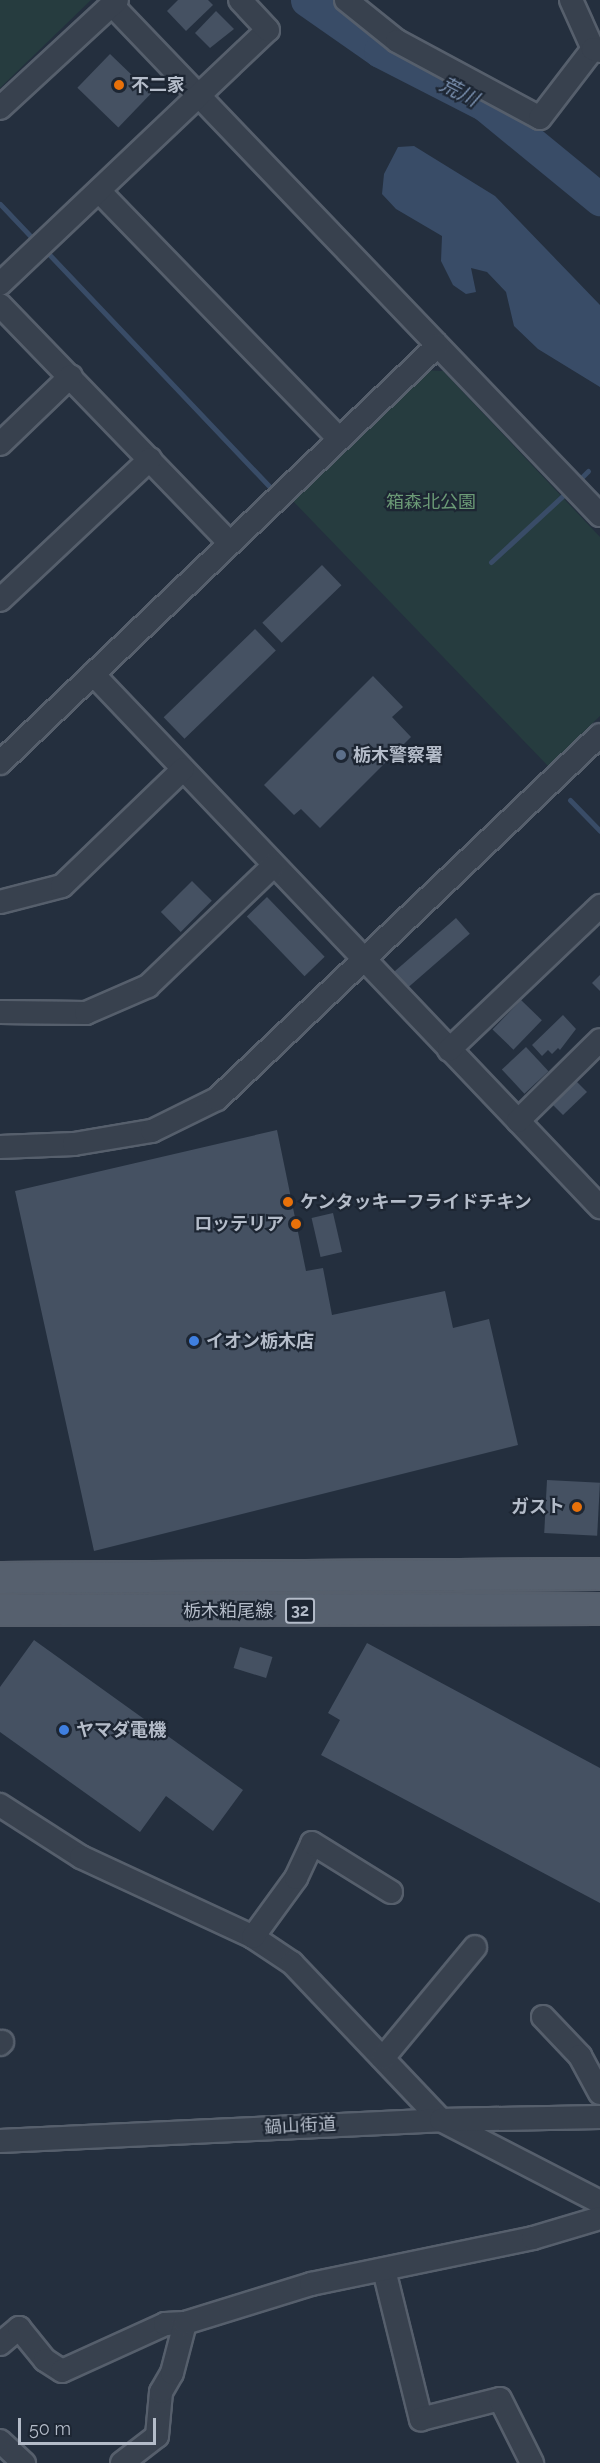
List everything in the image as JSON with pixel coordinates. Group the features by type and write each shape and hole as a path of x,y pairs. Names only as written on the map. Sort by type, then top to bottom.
{"main road":[{"name":"栃木粕尾線","path":"0,1578 600,1574"},
{"name":"栃木粕尾線","path":"0,1610 600,1609"}],"street":[{"path":"0,284 268,30 240,0"},
{"path":"346,0 397,41 540,118 596,50 571,0"},
{"path":"0,108 115,2 198,95 600,515"},
{"path":"99,191 339,440"},
{"path":"0,305 230,543"},
{"path":"0,763 438,345"},
{"path":"0,444 71,376"},
{"path":"0,600 150,459"},
{"path":"93,674 273,866 599,1205"},
{"path":"0,1147 105,1140 152,1131 186,1117 241,1080 600,735"},
{"path":"0,902 62,886 183,769"},
{"path":"0,1012 86,1012 148,986 273,866"},
{"path":"449,1050 596,917"},
{"path":"518,1121 600,1040"},
{"path":"0,1805 81,1857 253,1937 292,1963 441,2120 600,2202"},
{"path":"253,1937 297,1878 312,1843 391,1892"},
{"path":"384,2058 475,1947"},
{"path":"543,2018 580,2056 600,2093"},
{"name":"鍋山街道","path":"0,2141 441,2120 600,2117"},
{"path":"0,2344 19,2328 45,2360 62,2372 165,2324 185,2323 311,2284 532,2238 600,2218"},
{"path":"384,2270 421,2419 500,2399 532,2463"},
{"path":"122,2463 157,2436 161,2392 172,2373 185,2323"},
{"path":"1,2443 24,2463"}],"green space":[{"path":"0,0 91,0 0,88"},
{"name":"箱森北公園","path":"423,370 443,371 600,537 600,716 548,766 292,500"}],"water":[{"path":"414,146 495,196 600,305 600,387 538,349 514,326 506,292 487,272 471,268 476,292 466,294 453,285 441,261 442,236 396,209 382,194 384,174 398,147"}],"building":[{"path":"178,0 208,0 213,5 186,31 167,11"},
{"path":"216,11 234,29 210,48 195,33"},
{"path":"110,54 151,94 118,127 77,88"},
{"path":"322,565 341,585 282,643 262,623"},
{"path":"255,629 276,651 184,739 164,717"},
{"path":"373,676 403,707 392,717 411,737 320,828 301,809 294,815 264,785"},
{"path":"192,881 212,901 181,932 161,912"},
{"path":"267,897 325,957 305,976 247,916"},
{"path":"456,918 470,934 407,988 393,972"},
{"path":"600,975 600,991 592,983"},
{"path":"521,1000 542,1020 513,1050 493,1029"},
{"path":"563,1015 576,1029 560,1050 558,1048 552,1054 548,1050 542,1056 532,1045"},
{"path":"526,1047 549,1071 524,1094 502,1070"},
{"path":"572,1077 587,1092 563,1115 551,1103"},
{"path":"277,1130 306,1271 323,1268 332,1315 445,1291 453,1328 489,1319 518,1445 94,1551 15,1191"},
{"path":"333,1213 342,1252 321,1257 312,1218"},
{"path":"547,1480 600,1483 597,1536 544,1533"},
{"path":"34,1640 243,1790 213,1831 166,1796 140,1832 0,1732 0,1687"},
{"path":"367,1643 600,1768 600,1903 321,1755 340,1720 328,1713"},
{"path":"240,1647 273,1657 266,1678 234,1668"}],"waterway":[{"name":"荒川","path":"307,0 380,51 485,105 600,199"},
{"path":"0,204 36,242"},
{"path":"45,250 276,493"},
{"path":"576,483 588,471"},
{"path":"491,562 569,490"},
{"path":"570,800 600,831"}],"place":[{"name":"不二家","path":"119,85"},
{"name":"栃木警察署","path":"341,755"},
{"name":"ケンタッキーフライドチキン","path":"288,1202"},
{"name":"ロッテリア","path":"296,1224"},
{"name":"イオン栃木店","path":"194,1341"},
{"name":"ガスト","path":"577,1507"},
{"name":"ヤマダ電機","path":"64,1730"}]}
